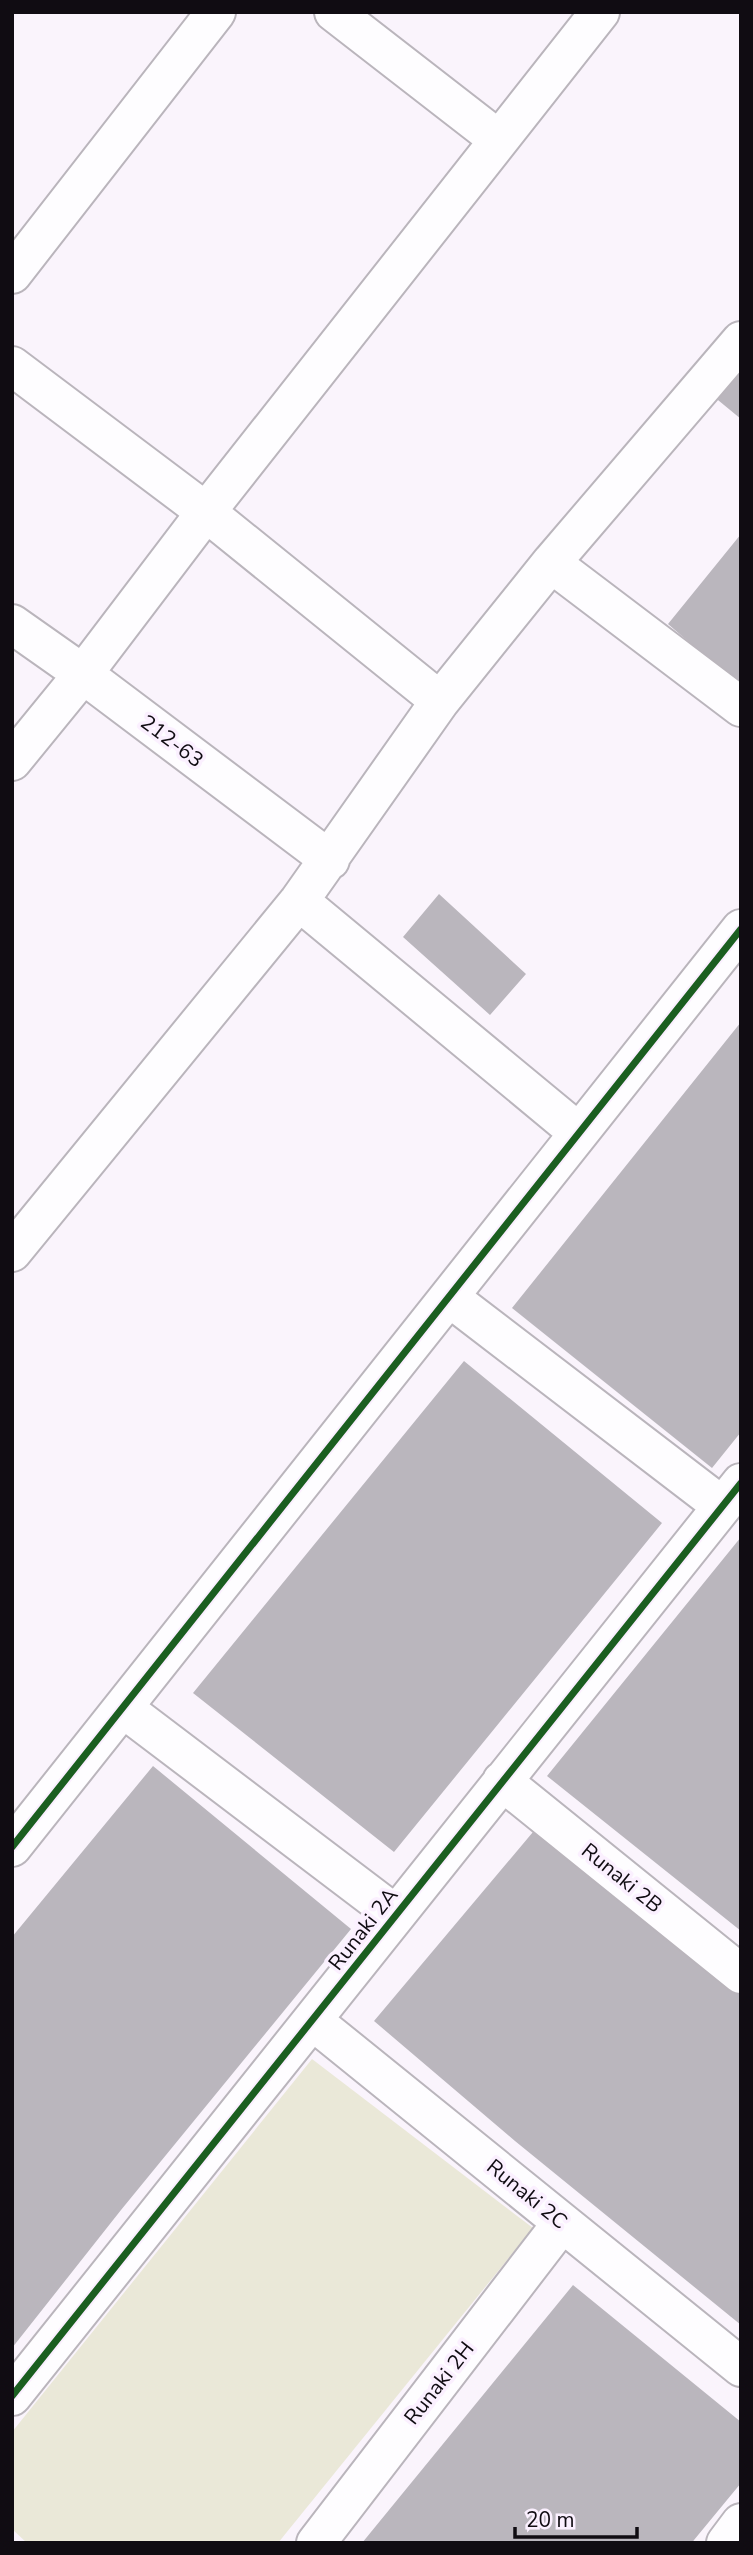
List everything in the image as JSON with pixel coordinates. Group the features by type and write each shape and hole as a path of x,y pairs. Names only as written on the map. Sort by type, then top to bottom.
{"street":[{"path":"12,274 216,12"},
{"path":"334,12 499,140"},
{"path":"12,761 83,674 206,512 600,12"},
{"path":"12,1252 299,901 440,701 551,563 741,341"},
{"path":"12,366 206,512 440,701"},
{"path":"551,563 741,707"},
{"name":"212-63","path":"12,624 83,674 330,860"},
{"path":"299,901 579,1133"},
{"path":"12,1847 741,929"},
{"path":"449,1297 731,1495"},
{"name":"Runaki 2A","path":"12,2396 731,1495"},
{"path":"123,1708 396,1914"},
{"name":"Runaki 2B","path":"502,1781 741,1974"},
{"name":"Runaki 2C","path":"313,2021 741,2367"},
{"name":"Runaki 2H","path":"316,2543 562,2223"},
{"path":"726,2543 741,2523"}],"shaded area":[{"path":"312,2059 533,2228 278,2543 27,2543 12,2529 12,2432"}],"building":[{"path":"741,350 741,419 707,391"},
{"path":"741,534 741,687 668,624"},
{"path":"439,894 526,974 490,1015 403,937"},
{"path":"741,1022 741,1432 712,1468 512,1308"},
{"path":"464,1361 662,1523 394,1852 193,1693"},
{"path":"741,1537 741,1931 547,1776"},
{"path":"153,1766 351,1929 12,2348 12,1937"},
{"path":"538,1826 741,1994 741,2325 515,2141 374,2021"},
{"path":"573,2285 741,2422 741,2483 692,2543 362,2543"}],"cycle path":[{"path":"12,1847 741,929"},
{"path":"12,2396 741,1483"}]}
